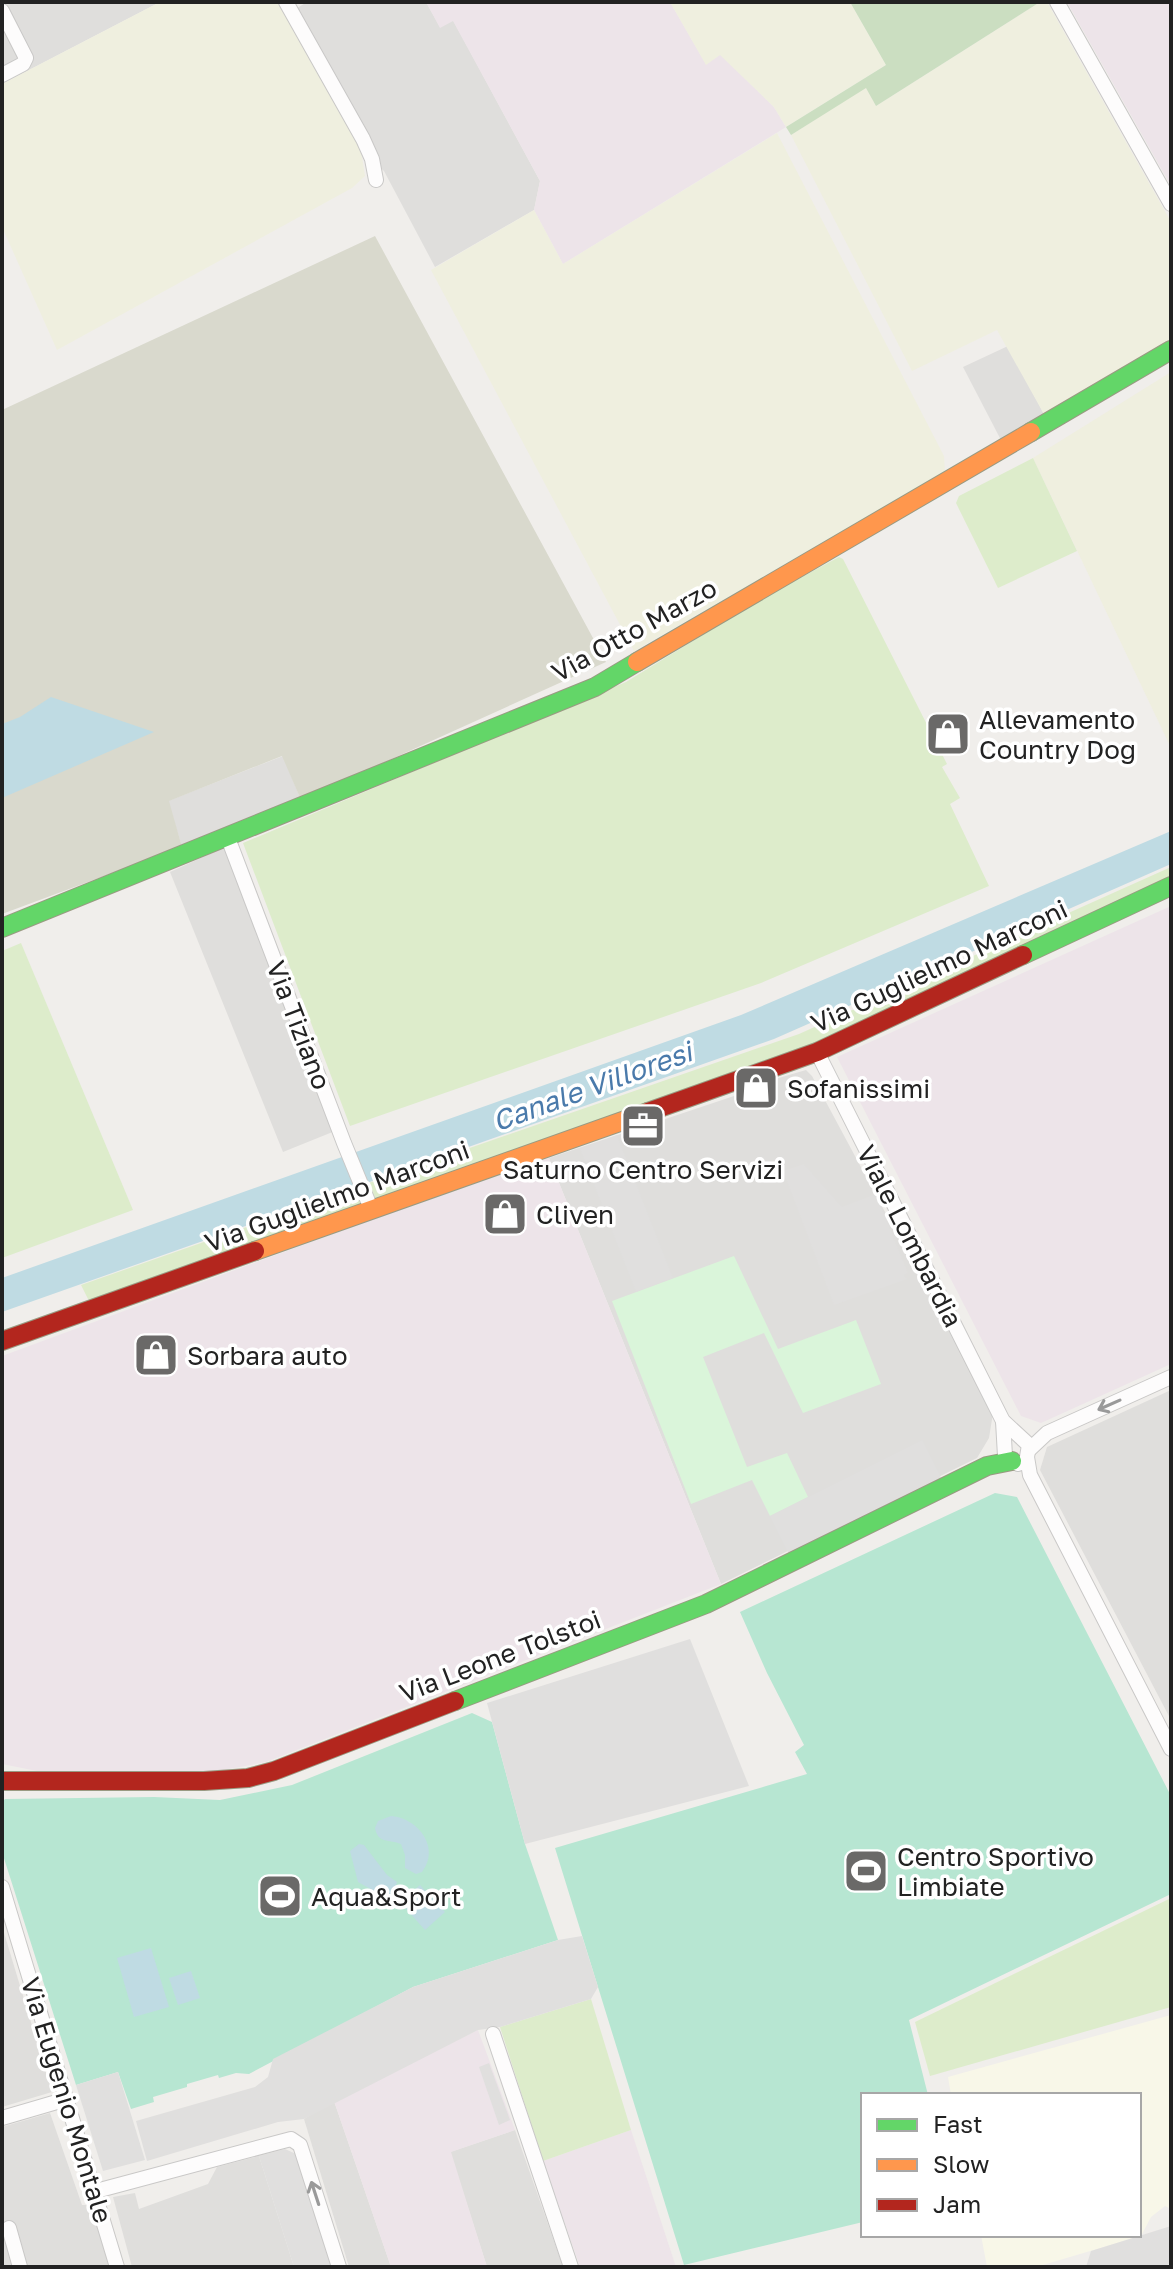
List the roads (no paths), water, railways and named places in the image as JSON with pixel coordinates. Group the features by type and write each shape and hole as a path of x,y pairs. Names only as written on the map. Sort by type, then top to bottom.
{"street":[{"path":"286,2 363,139 372,159 376,180"},
{"path":"1057,2 1171,204"},
{"path":"2,11 26,58 23,64 2,75"},
{"name":"Via Otto Marzo","path":"2,928 595,687 1171,350"},
{"name":"Via Tiziano","path":"228,838 372,1211"},
{"name":"Via Guglielmo Marconi","path":"2,1341 817,1052 1171,886"},
{"name":"Viale Lombardia","path":"817,1052 1016,1449"},
{"path":"1171,1377 1016,1449 1171,1749"},
{"name":"Via Leone Tolstoi","path":"2,1781 204,1781 248,1778 274,1771 706,1604 1016,1449"},
{"name":"Via Eugenio Montale","path":"2,1887 117,2267"},
{"path":"493,2034 571,2267"},
{"path":"2,2118 67,2099"},
{"path":"96,2191 291,2139 300,2145 339,2267"},
{"path":"9,2228 20,2267"}],"water":[{"path":"51,697 154,732 2,798 2,724 20,717"},
{"name":"Canale Villoresi","path":"1171,831 1171,864 774,1039 2,1312 2,1278 741,1015"},
{"path":"391,1816 410,1822 424,1836 429,1853 422,1872 416,1874 405,1868 401,1844 381,1839 376,1833 378,1821"},
{"path":"359,1844 364,1845 387,1875 397,1882 394,1893 383,1896 358,1882 350,1851"},
{"path":"420,1885 445,1912 425,1930 400,1902"},
{"path":"151,1948 169,2007 134,2017 117,1958"},
{"path":"191,1971 200,1998 178,2005 169,1978"}],"place":[{"name":"Allevamento Country Dog","path":"948,734"},
{"name":"Sofanissimi","path":"756,1088"},
{"name":"Saturno Centro Servizi","path":"643,1126"},
{"name":"Cliven","path":"505,1214"},
{"name":"Sorbara auto","path":"156,1355"},
{"name":"Centro Sportivo Limbiate","path":"866,1871"},
{"name":"Aqua&Sport","path":"280,1896"}]}
